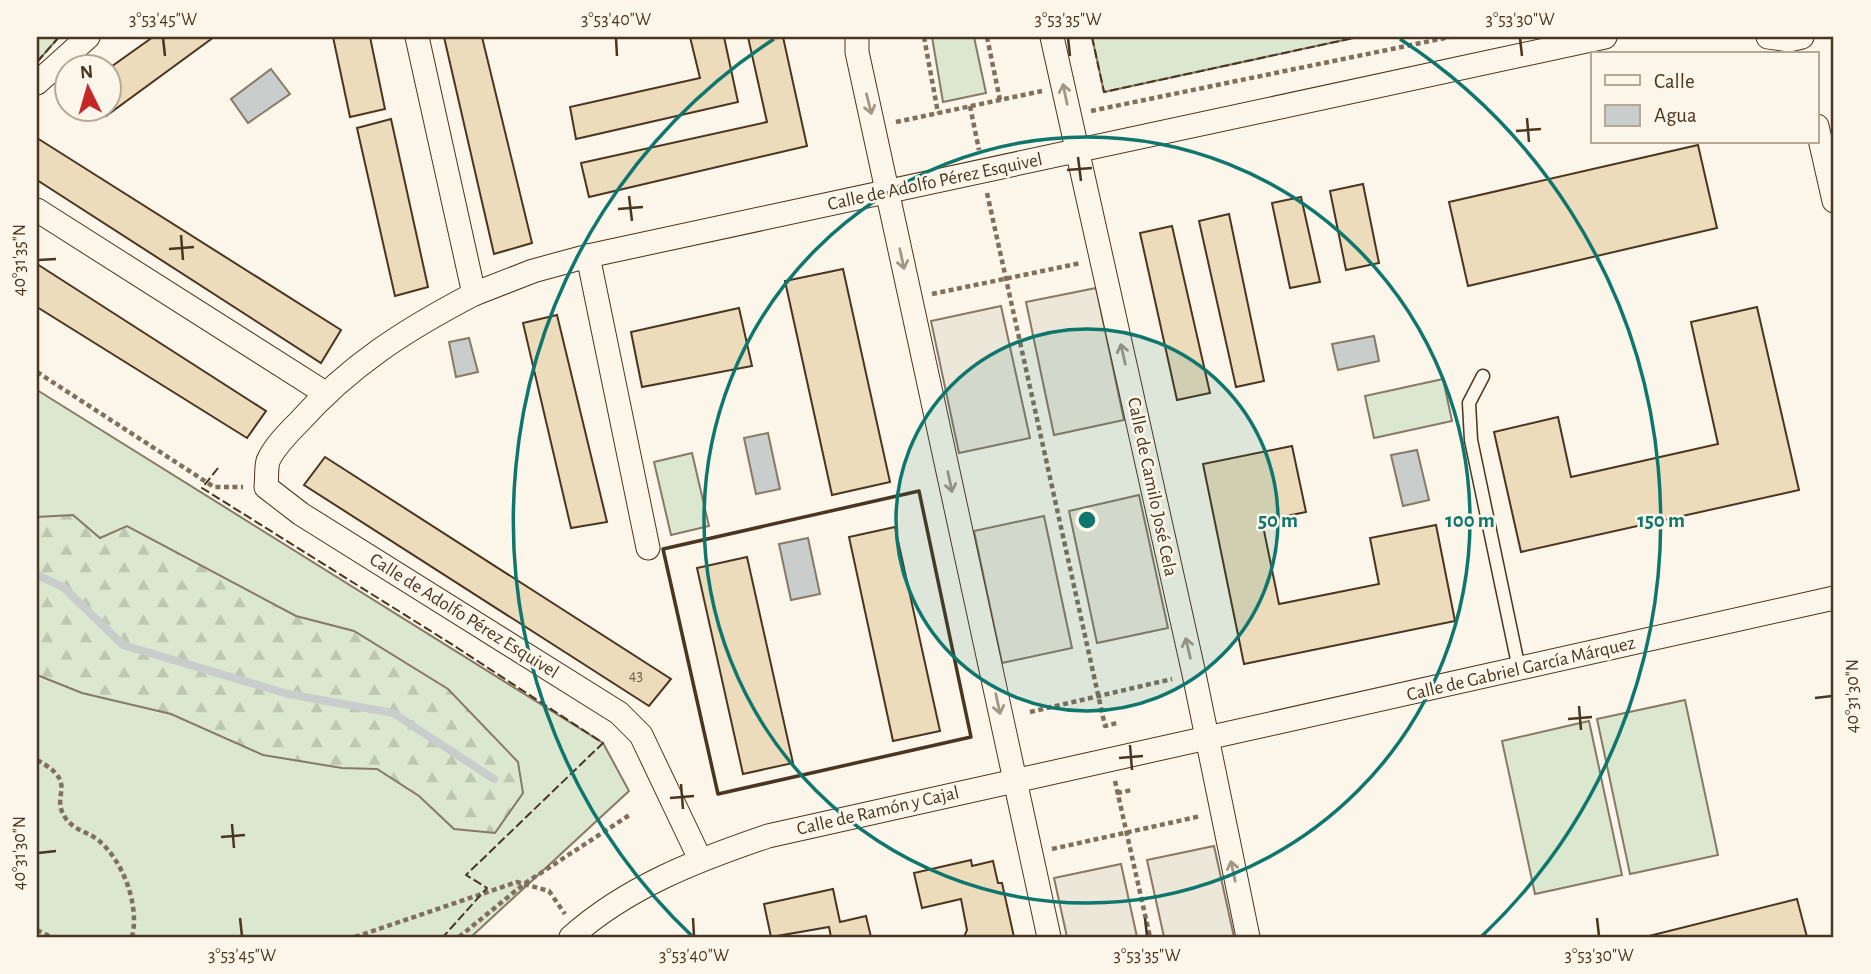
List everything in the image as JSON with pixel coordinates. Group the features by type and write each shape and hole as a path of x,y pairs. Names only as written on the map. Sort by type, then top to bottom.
{"street":[{"path":"37,83 89,37"},
{"path":"417,37 474,294"},
{"path":"857,37 857,52 1013,781 1049,937"},
{"name":"Calle de Camilo José Cela","path":"1052,37 1194,674 1248,937"},
{"name":"Calle de Adolfo Pérez Esquivel","path":"700,859 641,735 619,713 301,514 266,487 268,461 285,437 325,393 368,356 421,322 474,294 533,271 588,256 1605,37"},
{"path":"1768,37 1799,43"},
{"path":"1818,130 1834,201"},
{"path":"37,210 325,393"},
{"path":"588,256 648,548"},
{"name":"Calle de Gabriel García Márquez","path":"1207,739 1834,598"},
{"name":"Calle de Ramón y Cajal","path":"574,934 662,877 700,859 768,836 1207,739"}],"lane":[{"path":"1483,376 1469,402 1471,440 1519,669"}],"path":[{"path":"924,37 938,113"},
{"path":"986,37 1000,100"},
{"path":"875,127 1000,100 1066,97 1085,112 1099,110 1450,37"},
{"path":"970,106 1004,279 1105,726 1117,723"},
{"path":"911,299 1102,258"},
{"path":"37,372 214,487"},
{"path":"1030,712 1194,674"},
{"path":"37,760 55,770 62,780 64,791 60,803 66,818 116,856 132,910 132,937"},
{"path":"1132,790 1117,793 1150,937"},
{"path":"1127,832 1221,812"},
{"path":"459,937 524,884 631,814"},
{"path":"355,937 517,882 549,891 574,934"},
{"path":"37,930 51,937"}],"green space":[{"path":"37,37 59,37 37,62"},
{"path":"932,37 974,37 986,93 943,102"},
{"path":"1092,37 1358,37 1104,92"},
{"path":"1443,379 1452,421 1374,438 1365,396"},
{"path":"37,390 603,743 629,791 471,937 37,937"},
{"path":"692,453 709,526 671,535 654,462"},
{"path":"73,515 100,538 127,526 296,616 354,631 448,689 518,762 523,793 495,833 454,829 419,796 377,769 342,768 263,755 171,714 82,693 37,675 37,517"},
{"path":"1685,700 1718,855 1630,874 1597,719"},
{"path":"1589,721 1622,875 1535,894 1502,741"}],"shaded area":[{"path":"1096,288 1124,420 1054,435 1026,302"},
{"path":"1001,306 1030,438 959,453 931,321"},
{"path":"1139,495 1168,628 1097,643 1069,511"},
{"path":"1044,516 1072,648 1002,663 974,531"},
{"path":"1214,846 1234,937 1164,937 1147,860"},
{"path":"1121,864 1137,937 1067,937 1054,878"}],"water":[{"path":"271,69 290,94 248,123 231,99"},
{"path":"1374,336 1379,361 1338,370 1332,344"},
{"path":"469,338 478,372 456,377 449,342"},
{"path":"768,433 780,489 756,494 744,438"},
{"path":"1417,450 1429,500 1403,506 1391,455"},
{"path":"808,538 820,594 791,600 779,544"}],"building":[{"path":"153,37 214,37 122,104 122,59"},
{"path":"333,37 370,37 385,109 350,117"},
{"path":"444,37 482,37 532,243 494,254"},
{"path":"690,37 724,37 738,102 576,139 570,107 700,78"},
{"path":"748,37 783,37 807,146 589,197 581,163 767,122"},
{"path":"391,119 428,287 395,296 357,128"},
{"path":"37,138 341,330 321,363 37,180"},
{"path":"1698,145 1717,228 1468,286 1449,202"},
{"path":"1363,184 1379,263 1346,270 1330,191"},
{"path":"1301,197 1320,282 1290,288 1272,203"},
{"path":"1229,214 1264,381 1236,387 1199,221"},
{"path":"1172,226 1210,393 1177,400 1140,233"},
{"path":"37,264 266,411 247,438 37,307"},
{"path":"843,269 890,482 832,495 785,281"},
{"path":"1757,307 1799,490 1521,552 1494,432 1558,417 1571,477 1718,444 1691,322"},
{"path":"739,308 752,366 642,387 631,332"},
{"path":"557,315 607,522 571,528 523,323"},
{"path":"1292,446 1306,512 1262,521 1279,604 1379,584 1370,538 1436,525 1455,621 1244,664 1203,464"},
{"path":"325,457 671,679 649,706 304,485"},
{"path":"895,527 940,731 893,741 849,537"},
{"path":"747,557 793,763 743,774 697,568"},
{"path":"971,860 972,866 993,861 998,883 1002,883 1014,937 964,937 967,930 961,899 922,908 914,873"},
{"path":"833,889 840,922 866,916 871,937 831,937 829,927 771,937 764,904"},
{"path":"1797,899 1807,937 1645,937"}],"waterway":[{"path":"37,575 63,587 123,645 288,694 393,713 494,779"}],"fence":[{"path":"37,62 59,37"},
{"path":"1092,37 1104,92 1358,37"},
{"path":"218,468 202,488 453,645 603,743 466,875 487,888 443,937"}],"wall":[{"path":"919,491 971,737 718,794 663,549 919,491"}]}
